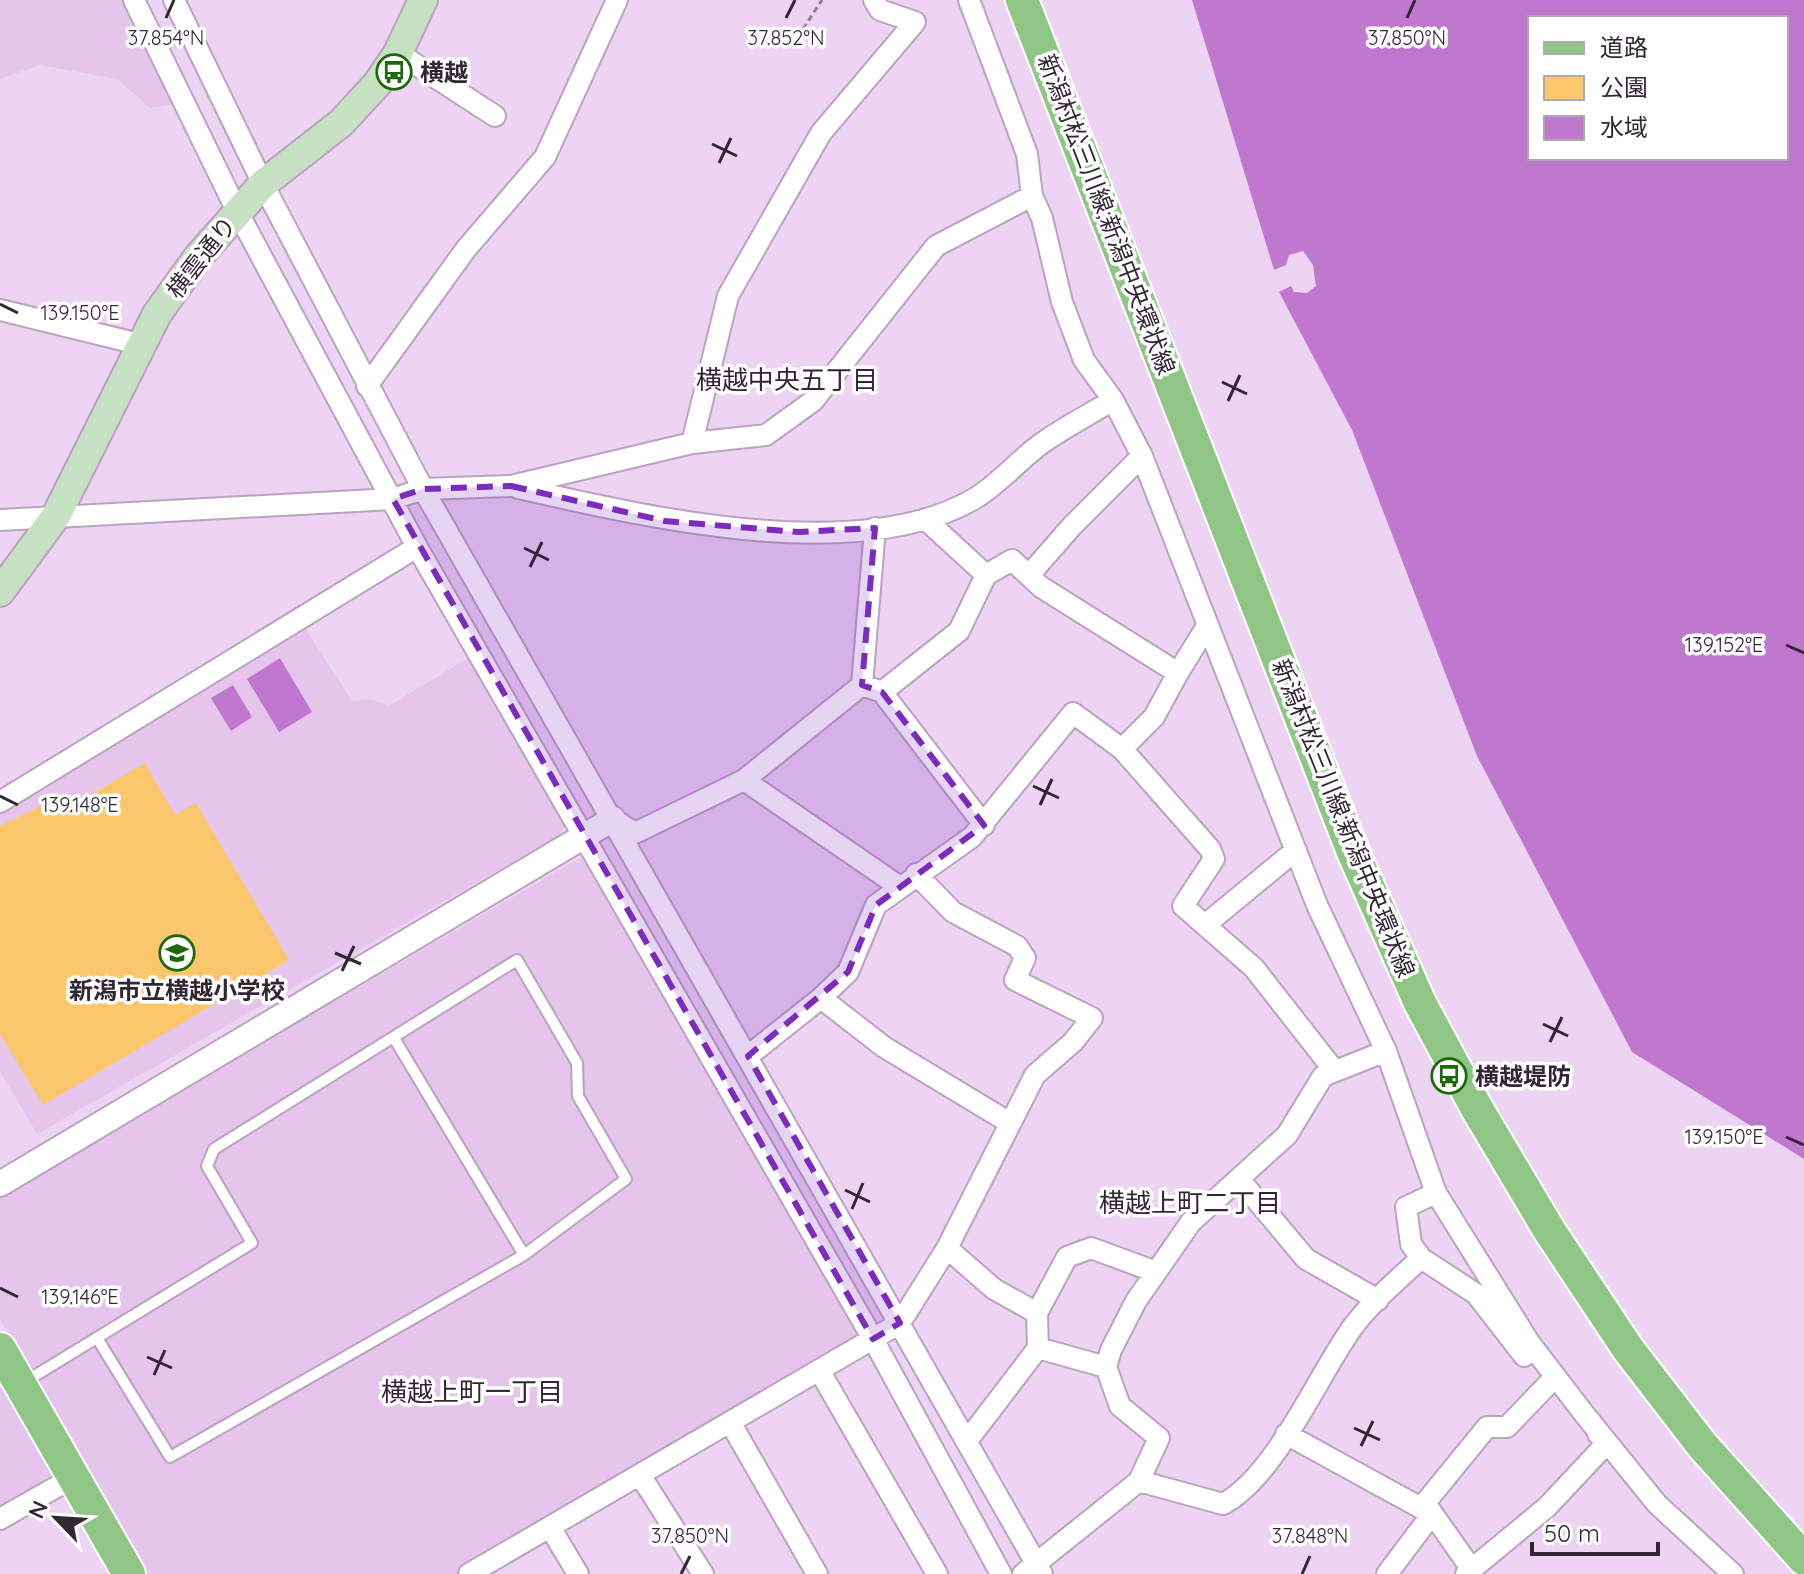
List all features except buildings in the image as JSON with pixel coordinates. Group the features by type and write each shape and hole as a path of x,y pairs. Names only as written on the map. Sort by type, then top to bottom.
{"main road":[{"name":"横雲通り","path":"0,592 56,516 157,314 198,257 237,211 263,184 341,123 377,84 398,53 423,0"},
{"name":"新潟村松三川線;新潟中央環状線","path":"1022,0 1353,852 1420,1003 1533,1203 1628,1349 1702,1445 1804,1559"},
{"path":"0,1349 129,1574"}],"street":[{"path":"134,0 237,211 417,547 873,1339 1001,1574"},
{"path":"174,0 263,184 423,489 967,1441 1034,1571 1139,1481 1159,1438 1120,1406 1106,1367 1123,1325 1156,1272 1191,1222 1287,1135 1312,1090 1333,1069 1386,1051"},
{"path":"367,386 466,249 545,157 617,0"},
{"path":"692,443 728,296 821,133 915,22 880,10 874,0"},
{"path":"969,0 1027,154 1032,196 1042,218 1062,302 1084,360 1113,400 1142,456 1317,905 1386,1051 1436,1193 1551,1381"},
{"path":"398,53 495,116"},
{"path":"0,520 393,499 423,489 511,486 692,443 766,435 813,401 936,246 1032,196"},
{"path":"0,310 143,345"},
{"path":"511,486 665,521 798,532 875,528 925,519 974,499 1044,442 1113,400"},
{"path":"1030,574 1072,526 1142,456"},
{"path":"925,519 986,575"},
{"path":"613,819 635,833 744,780 862,685 875,528"},
{"path":"0,802 417,547"},
{"path":"882,692 959,631 986,575 1012,560 1041,587 1178,673"},
{"path":"1122,749 1154,717 1207,626"},
{"path":"862,685 882,692 984,825"},
{"path":"748,1056 821,998 848,972 876,905 972,837 1073,713 1122,749 1210,849 1214,859 1183,906 1254,968 1333,1069"},
{"path":"469,1574 900,1323 947,1248 1035,1075 1073,1042 1092,1018 1015,980 1025,958 1017,946 953,912 908,880 744,780"},
{"path":"0,1184 613,819"},
{"path":"1205,925 1296,850"},
{"path":"821,998 884,1047 1010,1123"},
{"path":"1239,1179 1306,1259 1378,1300"},
{"path":"1436,1193 1406,1207 1411,1244 1421,1258 1476,1294 1657,1504 1733,1574"},
{"path":"947,1248 994,1289 1037,1313"},
{"path":"967,1441 1038,1348 1037,1313 1067,1257 1091,1248 1156,1272"},
{"path":"1139,1481 1223,1504 1243,1493 1286,1434 1354,1326 1421,1258"},
{"path":"1038,1348 1106,1367"},
{"path":"819,1370 937,1574"},
{"path":"1551,1381 1507,1427 1487,1427 1425,1503 1468,1571 1547,1507 1607,1443"},
{"path":"730,1422 817,1574"},
{"path":"1286,1434 1432,1514"},
{"path":"640,1475 703,1574"},
{"path":"0,1519 74,1477"},
{"path":"1387,1574 1432,1514"},
{"path":"550,1527 578,1574"}],"lane":[{"path":"21,1384 252,1243 207,1166 214,1149 517,960 577,1063 578,1096 626,1179 524,1255 170,1457 97,1338"},
{"path":"394,1038 524,1255"}],"path":[{"path":"803,29 822,0"}],"highlighted area":[{"path":"511,486 665,521 798,532 875,528 862,685 882,692 984,825 876,905 848,972 748,1056 900,1323 873,1339 393,499 423,489"}],"shaded area":[{"path":"0,0 131,0 177,104 150,108 117,79 40,65 0,79"},
{"name":"新潟市立横越小学校","path":"303,625 352,701 369,699 388,706 475,654 569,818 560,835 37,1134 0,1071 0,808"},
{"path":"583,856 861,1340 455,1574 144,1574 0,1319 0,1197"},
{"path":"0,1380 54,1474 0,1506"}],"green space":[{"path":"145,763 175,815 196,803 289,960 43,1105 0,1034 0,826 57,798 73,805"}],"water":[{"path":"1192,0 1804,0 1804,1159 1632,1052 1477,756 1352,430 1279,292 1291,286 1294,292 1307,293 1316,286 1313,265 1303,251 1289,255 1286,265 1274,270"},
{"path":"280,658 312,712 279,732 247,679"},
{"path":"233,685 252,717 231,731 211,698"}],"place":[{"name":"横越","path":"394,72"},
{"name":"新潟市立横越小学校","path":"177,953"},
{"name":"横越堤防","path":"1449,1076"}],"district":[{"name":"横越中央五丁目","path":"787,379"},
{"name":"横越上町二丁目","path":"1190,1202"},
{"name":"横越上町一丁目","path":"472,1391"}]}
